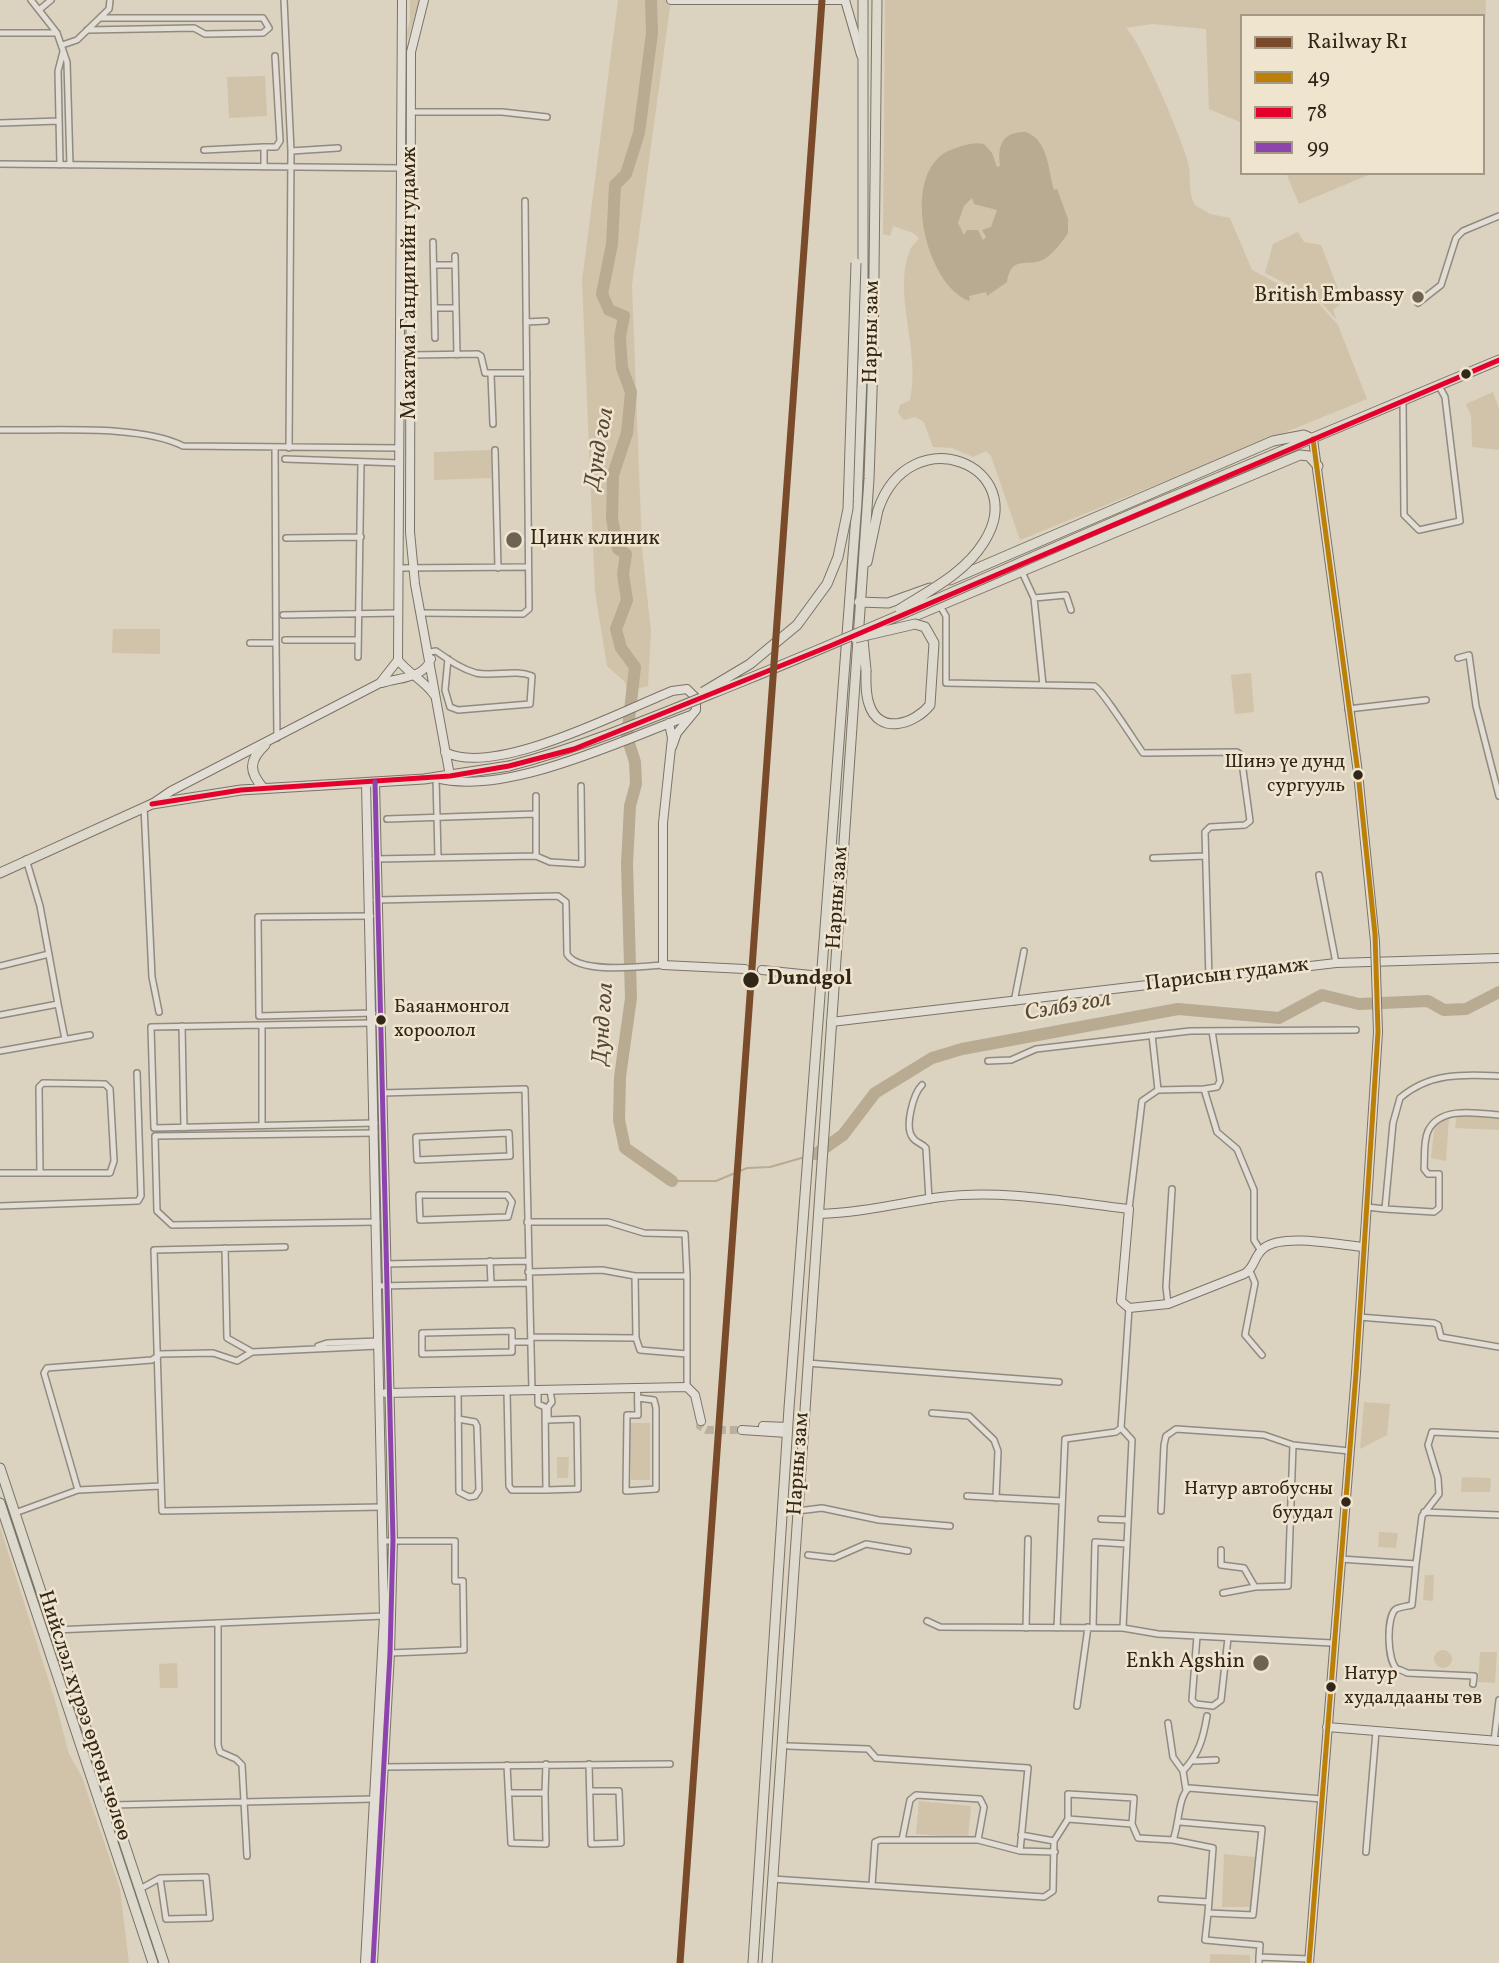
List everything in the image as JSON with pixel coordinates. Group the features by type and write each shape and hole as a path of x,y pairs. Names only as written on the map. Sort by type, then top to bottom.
{"main road":[{"path":"671,0 845,0 862,58"},
{"name":"Нарны зам","path":"753,1963 792,1367 861,427 863,0"},
{"name":"Нарны зам","path":"767,1963 852,692 860,640 859,606 873,376 877,0"},
{"name":"Махатма Гандигийн гудамж","path":"398,660 402,1"},
{"name":"Махатма Гандигийн гудамж","path":"425,1 411,45 410,524 413,568 431,655 450,776"},
{"path":"863,21 870,26 876,22"},
{"path":"862,43 870,39 876,46"},
{"path":"680,707 779,642 812,607 838,557 848,509 861,191"},
{"path":"400,331 411,331"},
{"path":"148,806 264,789 436,778 509,766 574,749 830,646 1148,507 1499,360"},
{"path":"859,606 888,604 948,581 1273,440 1304,435 1313,439"},
{"path":"1309,1961 1359,1317 1378,1032 1375,942 1358,773 1313,439"},
{"path":"830,646 915,624 930,632 934,643 930,705 911,722 888,723 874,712 866,692 866,670 860,640 940,606 977,589 1300,455 1308,456 1318,466"},
{"path":"860,591 878,510 898,476 910,466 935,457 962,461 973,467 988,484 994,505 985,541 965,564 876,624"},
{"path":"969,572 968,585 977,589"},
{"path":"948,581 960,588 956,599"},
{"path":"0,873 148,806 171,791 265,745 380,683 414,676 428,666 431,655"},
{"path":"380,683 398,660 428,685 436,698"},
{"path":"445,752 465,760 553,741 651,699 687,689 696,698 693,715 677,733 672,747 663,823 659,966 745,969"},
{"path":"841,691 852,692"},
{"path":"436,778 452,782 504,777 601,751 693,715"},
{"path":"666,725 672,747"},
{"path":"264,789 251,769 253,756 265,745"},
{"path":"370,782 376,900 378,1093 375,1133 384,1393 384,1616 373,1963"},
{"path":"365,1963 374,1799 390,1653 393,1540 379,1344 386,1264 373,1023 370,782"},
{"path":"828,860 834,864 842,859"},
{"path":"827,873 834,870 840,875"},
{"name":"Парисын гудамж","path":"831,1022 1336,963 1499,958"},
{"path":"762,970 821,976"},
{"path":"819,1214 929,1201 940,1197 1027,1196 1129,1209 1121,1301 1129,1308 1168,1304 1250,1271 1261,1251 1270,1244 1301,1241 1364,1247"},
{"path":"792,1367 807,1366"},
{"path":"384,1393 687,1387 695,1395 701,1421"},
{"path":"742,1428 788,1430"},
{"name":"Нийслэл хүрээ өргөн чөлөө","path":"0,1468 164,1963"},
{"name":"Нийслэл хүрээ өргөн чөлөө","path":"0,1503 153,1963"},
{"path":"9,1531 20,1528"},
{"path":"770,1709 777,1712 783,1709"},
{"path":"1327,1727 1497,1741"},
{"path":"99,1798 109,1795"}],"street":[{"path":"31,0 57,33 67,62 70,164"},
{"path":"39,10 51,0"},
{"path":"62,45 77,40 110,9 110,0"},
{"path":"284,0 291,151 289,167 293,396 289,448"},
{"path":"87,30 194,29 209,34 263,33 269,28 263,18 100,18"},
{"path":"151,19 151,29"},
{"path":"194,29 195,19"},
{"path":"0,33 57,33"},
{"path":"60,165 58,71 63,52"},
{"path":"204,150 276,147 280,141 275,56"},
{"path":"411,112 502,112 547,117"},
{"path":"0,123 69,117"},
{"path":"264,147 264,167"},
{"path":"291,151 338,148"},
{"path":"0,164 401,168"},
{"path":"421,613 523,614 529,609 526,567 529,524 525,201"},
{"path":"1418,303 1441,285 1456,238 1463,230 1499,216"},
{"path":"433,242 435,338"},
{"path":"455,256 457,355"},
{"path":"434,265 455,265"},
{"path":"435,308 456,308"},
{"path":"526,322 546,321"},
{"path":"411,355 481,356 483,370 491,375 527,373"},
{"path":"491,375 493,424"},
{"path":"1403,401 1404,515 1419,530 1460,520 1445,397 1439,386"},
{"path":"0,430 99,432 168,439 183,446 400,448"},
{"path":"275,448 277,738"},
{"path":"495,450 498,568"},
{"path":"285,459 400,463"},
{"path":"358,657 361,463"},
{"path":"286,538 361,537"},
{"path":"400,568 526,567"},
{"path":"1022,572 1034,598 1043,685"},
{"path":"1034,598 1066,595 1072,610"},
{"path":"940,606 946,616 946,683 1098,687 1143,753 1237,752 1241,755 1250,821 1245,825 1207,829 1205,856 1209,979"},
{"path":"283,615 400,613"},
{"path":"285,640 358,640"},
{"path":"250,643 276,643"},
{"path":"431,655 436,651 477,673 532,676 530,704 458,710 450,707 446,690 448,659"},
{"path":"1458,658 1469,655 1476,706 1499,796"},
{"path":"1348,709 1426,700"},
{"path":"436,778 438,858"},
{"path":"375,859 536,856 550,862 582,864 581,786"},
{"path":"536,796 536,856"},
{"path":"148,806 152,977 159,1012"},
{"path":"387,819 535,814"},
{"path":"1153,858 1205,856"},
{"path":"26,859 40,906 65,1039"},
{"path":"1319,875 1336,963"},
{"path":"376,900 558,896 566,902 567,954 571,960 587,967 659,966"},
{"path":"371,916 258,917 259,1016 373,1013"},
{"path":"1014,1002 1024,951"},
{"path":"0,966 49,954"},
{"path":"0,1015 58,1004"},
{"path":"373,1023 151,1027 154,1128 375,1123"},
{"path":"182,1026 184,1128"},
{"path":"262,1026 262,1126"},
{"path":"988,1061 1011,1060 1036,1048 1152,1035 1312,1028 1356,1030"},
{"path":"1129,1209 1142,1101 1158,1090 1217,1087 1220,1081 1212,1031"},
{"path":"0,1051 90,1035"},
{"path":"1152,1035 1158,1090"},
{"path":"0,1206 138,1201 141,1196 137,1073"},
{"path":"1385,1209 1393,1123 1400,1098 1420,1085 1445,1076 1499,1076"},
{"path":"0,1173 40,1173 110,1173 114,1167 110,1089 105,1084 43,1083 39,1087 40,1173"},
{"path":"922,1085 912,1099 910,1132 914,1140 926,1148 929,1201"},
{"path":"378,1093 525,1089 531,1340 535,1391 538,1404 545,1407 546,1490"},
{"path":"1204,1089 1217,1132 1237,1149 1254,1190 1254,1240 1261,1251"},
{"path":"1367,1207 1434,1212 1439,1208 1439,1174 1428,1174 1424,1169 1427,1132 1434,1122 1459,1112 1499,1115"},
{"path":"375,1133 155,1136 157,1210 172,1225 377,1222"},
{"path":"509,1133 509,1145 510,1156 417,1160 416,1137 509,1133"},
{"path":"509,1145 526,1145"},
{"path":"1168,1304 1166,1287 1172,1189"},
{"path":"419,1195 507,1195 512,1202 508,1217 420,1220 419,1195"},
{"path":"512,1202 527,1201"},
{"path":"527,1222 608,1222 644,1233 685,1234 687,1387"},
{"path":"285,1247 154,1250 162,1511 382,1507"},
{"path":"225,1248 228,1338 252,1352"},
{"path":"491,1261 491,1283"},
{"path":"386,1264 528,1261"},
{"path":"528,1272 602,1270 635,1276 687,1276"},
{"path":"1250,1271 1255,1283 1245,1335 1262,1355"},
{"path":"635,1276 636,1338 643,1352 687,1354"},
{"path":"382,1286 529,1283"},
{"path":"1123,1628 1132,1440 1121,1428 1129,1308"},
{"path":"1359,1317 1434,1323 1438,1325 1441,1337 1499,1346"},
{"path":"512,1331 513,1342 512,1352 422,1354 422,1333 512,1331"},
{"path":"513,1342 636,1338"},
{"path":"78,1490 44,1373 52,1366 152,1360 159,1354 213,1353 237,1361 252,1352 305,1351 327,1343 379,1344"},
{"path":"807,1366 1059,1382"},
{"path":"638,1388 638,1398 638,1415 627,1415 626,1491 656,1489 656,1408 654,1400 638,1398"},
{"path":"507,1391 509,1486 512,1490 578,1489 577,1419 548,1420 548,1406 552,1402 550,1391"},
{"path":"458,1392 458,1419 459,1492 468,1497 475,1496 479,1490 477,1426 475,1422 458,1419"},
{"path":"932,1413 969,1416 994,1440 998,1451 996,1498"},
{"path":"1057,1628 1065,1439 1116,1432 1121,1428"},
{"path":"1161,1511 1164,1445 1170,1431 1200,1430 1264,1435 1293,1445 1349,1451"},
{"path":"1473,1684 1474,1676 1397,1669 1388,1652 1391,1616 1396,1609 1412,1605 1424,1512 1439,1494 1438,1478 1428,1445 1432,1432 1499,1435"},
{"path":"1223,1593 1255,1587 1288,1586 1293,1445"},
{"path":"15,1513 78,1490 161,1486"},
{"path":"967,1496 1062,1501"},
{"path":"797,1511 822,1508 879,1520 950,1526"},
{"path":"1424,1512 1499,1515"},
{"path":"1101,1519 1128,1520"},
{"path":"1026,1628 1028,1539"},
{"path":"383,1541 455,1541 455,1581 463,1581 464,1650 390,1653"},
{"path":"1077,1706 1091,1627 1095,1542 1126,1544"},
{"path":"808,1555 834,1558 866,1544 908,1551"},
{"path":"1221,1550 1221,1565 1244,1568 1255,1587"},
{"path":"1339,1559 1416,1564"},
{"path":"54,1630 384,1616"},
{"path":"927,1621 940,1627 1123,1628 1158,1634 1332,1643"},
{"path":"218,1623 218,1745 220,1752 236,1759 242,1765 247,1856"},
{"path":"1197,1636 1192,1700 1196,1704 1213,1706 1221,1700 1228,1638"},
{"path":"1497,1741 1499,1700"},
{"path":"1183,1772 1194,1762 1208,1716"},
{"path":"1168,1723 1173,1757 1183,1772 1186,1790 1181,1797 1180,1822 1173,1840"},
{"path":"1366,1852 1376,1731"},
{"path":"788,1746 868,1749 876,1758 1028,1768 1020,1851"},
{"path":"1194,1762 1216,1760"},
{"path":"507,1765 512,1843 544,1845 545,1764"},
{"path":"589,1764 591,1844 621,1843 619,1791 590,1791"},
{"path":"379,1767 670,1764"},
{"path":"1186,1790 1322,1799"},
{"path":"509,1793 545,1793"},
{"path":"772,1880 1044,1897 1053,1891 1054,1841 1068,1819 1068,1794 1134,1798 1132,1824 1138,1838 1173,1840 1213,1848 1205,1940 1260,1945 1259,1960 1309,1961"},
{"path":"902,1840 910,1800 916,1795 980,1799 984,1807 978,1840"},
{"path":"113,1805 374,1799"},
{"path":"1068,1819 1132,1824"},
{"path":"1180,1822 1262,1829 1253,1915 1208,1913"},
{"path":"1021,1835 1054,1841"},
{"path":"873,1885 875,1842 978,1840 1020,1851 1055,1852"},
{"path":"140,1889 160,1878 206,1877 210,1918 166,1919 160,1878"},
{"path":"1161,1899 1209,1902"}],"shaded area":[{"path":"410,0 420,0 407,41 406,148 406,35 410,21"},
{"path":"618,0 671,0 632,285 642,549 651,632 648,686 627,691 625,682 607,666 595,592 582,281"},
{"path":"885,0 1486,0 1485,25 1485,14 1240,14 1240,122 1209,109 1206,29 1152,24 1126,28 1151,70 1178,133 1188,162 1191,194 1195,205 1210,214 1230,218 1252,270 1301,296 1313,297 1338,325 1367,399 1020,540 991,456 986,451 973,457 952,448 933,447 924,422 915,417 904,420 898,413 900,405 910,400 912,381 905,304 905,267 911,247 919,238 893,226 890,236 883,234"},
{"path":"265,76 267,116 229,118 227,77"},
{"path":"1018,132 1034,136 1043,149 1054,190 1057,189 1068,219 1068,233 1048,256 1040,261 1015,265 1007,282 987,296 986,292 969,296 970,301 954,291 940,274 930,252 922,202 926,179 936,160 953,149 968,144 984,144 992,153 997,167 1000,166 1003,141","holes":["972,198 974,204 997,210 991,227 982,230 986,237 983,240 978,230 967,230 964,235 958,223 964,206"]},
{"path":"1287,175 1368,175 1299,204"},
{"path":"1298,232 1304,242 1321,245 1343,302 1333,310 1337,320 1312,293 1302,292 1265,273 1273,244"},
{"path":"1493,392 1499,409 1499,450 1472,447 1471,416 1466,404"},
{"path":"491,450 491,478 434,480 434,452"},
{"path":"113,629 160,629 160,654 112,653"},
{"path":"1251,673 1254,712 1235,714 1231,675"},
{"path":"1457,1115 1499,1119 1499,1130 1455,1128"},
{"path":"1449,1118 1446,1161 1431,1158 1435,1122"},
{"path":"1364,1402 1390,1404 1387,1435 1360,1449"},
{"path":"630,1423 650,1423 650,1480 631,1480"},
{"path":"557,1457 569,1457 568,1478 557,1478"},
{"path":"1462,1477 1491,1478 1490,1492 1461,1492"},
{"path":"0,1527 54,1697 69,1754 82,1777 120,1889 129,1963 0,1963"},
{"path":"1379,1532 1398,1533 1396,1548 1378,1547"},
{"path":"1425,1575 1434,1575 1433,1601 1423,1600"},
{"path":"1439,1650 1447,1650 1452,1659 1450,1666 1439,1668 1434,1663 1434,1655"},
{"path":"1480,1652 1497,1652 1495,1683 1478,1682"},
{"path":"177,1663 178,1688 160,1688 159,1664"},
{"path":"919,1801 971,1806 968,1838 916,1834"},
{"path":"1224,1854 1255,1857 1252,1907 1222,1907"},
{"path":"1210,1954 1250,1955 1250,1963 1210,1963"}],"waterway":[{"name":"Дунд гол","path":"651,0 652,33 639,133 626,174 615,185 612,244 602,294 609,310 624,316 620,337 622,368 631,392 627,433 613,475 612,519 618,549 626,554 623,574 627,600 616,629 621,648 635,667 627,737 635,762 636,784 630,806 627,864 631,998 620,1077 619,1120 625,1148 672,1181"},
{"name":"Сэлбэ гол","path":"816,1154 843,1135 875,1093 932,1058 962,1049 1178,1009 1279,1018 1322,995 1359,1004 1428,1001 1444,1010 1466,1009 1499,992"},
{"name":"Сэлбэ гол","path":"672,1181 716,1181 747,1168 770,1167 805,1157"}],"tunnel":[{"path":"701,1421 700,1426 707,1430 742,1430"}],"rail line":[{"name":"R1","path":"680,1963 822,0"}],"transit line":[{"name":"78","path":"152,804 241,790 450,776 509,766 574,749 830,646 1499,360"},
{"name":"49","path":"1309,1963 1356,1373 1378,1032 1375,934 1358,773 1313,439"},
{"name":"99","path":"373,1963 390,1653 393,1540 375,782"}],"place":[{"name":"British Embassy","path":"1418,297"},
{"name":"Цинк клиник","path":"514,540"},
{"name":"Шинэ үе дунд сургууль","path":"1358,775"},
{"name":"Dundgol","path":"751,980"},
{"name":"Баяанмонгол хороолол","path":"381,1020"},
{"name":"Натур автобусны буудал","path":"1346,1502"},
{"name":"Enkh Agshin","path":"1261,1663"},
{"name":"Натур худалдааны төв","path":"1331,1687"}]}
